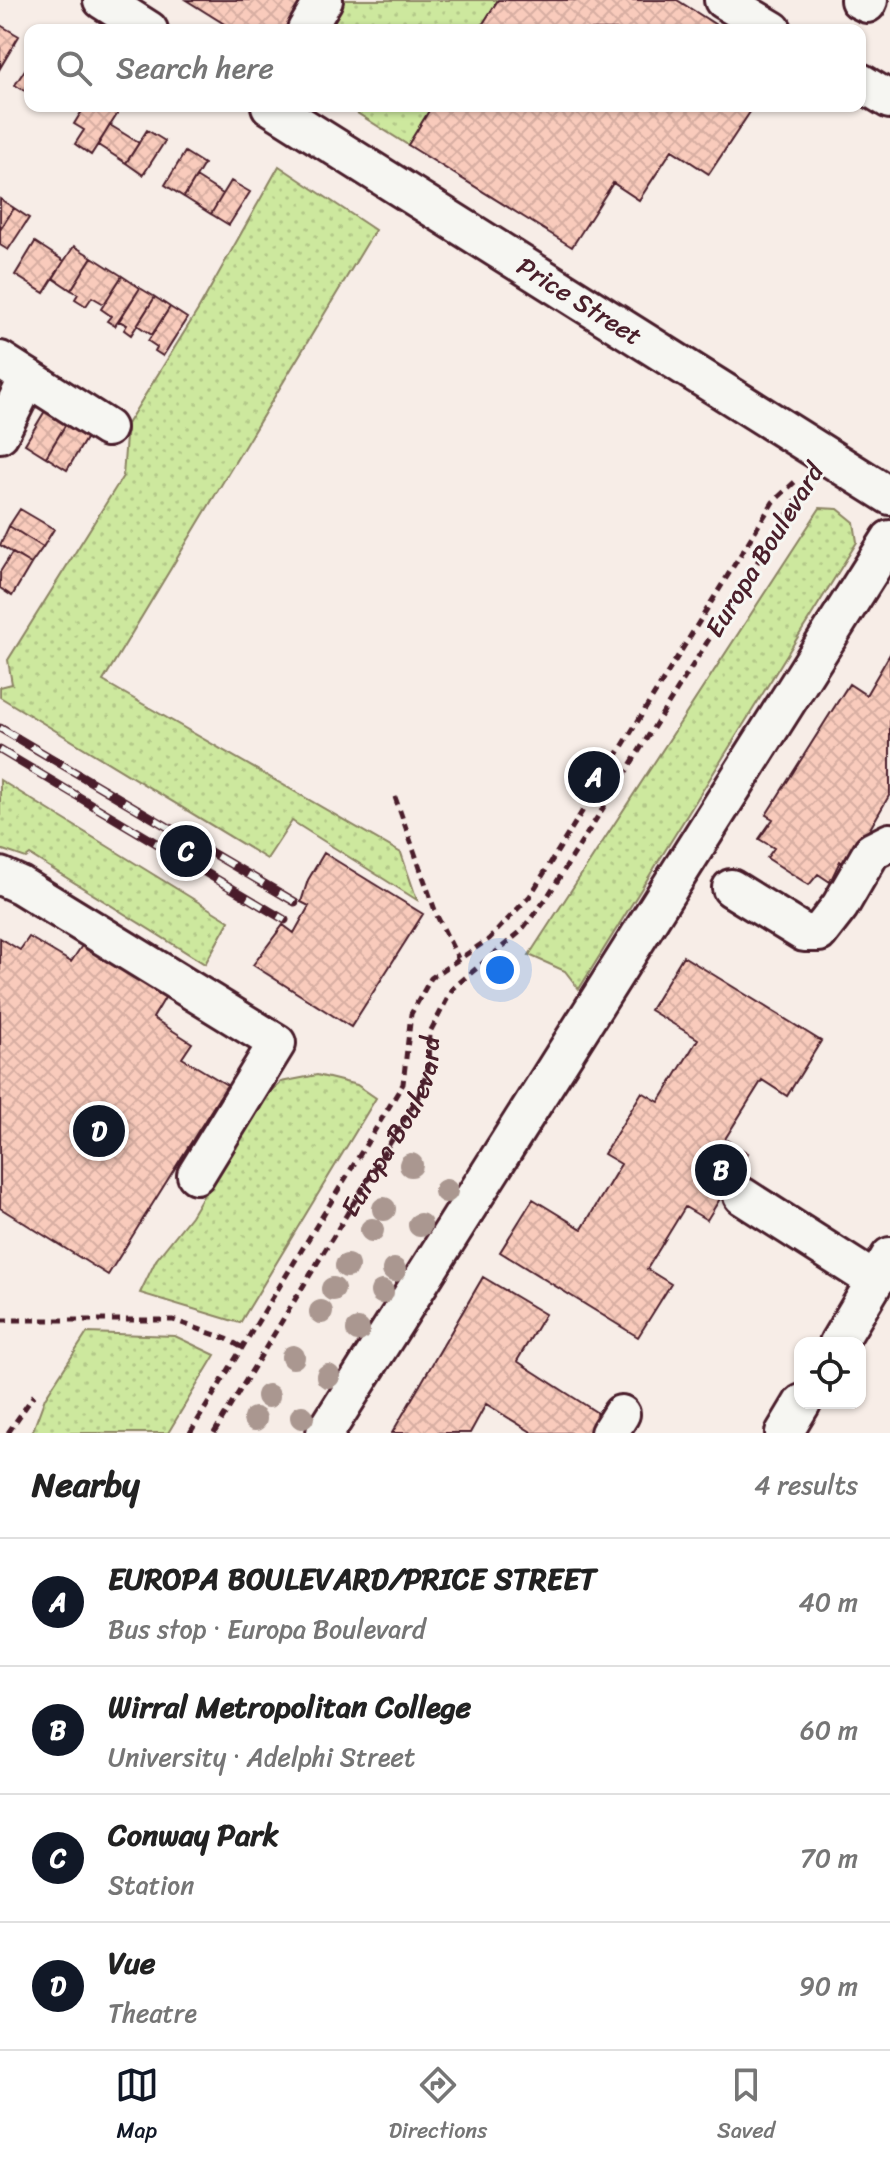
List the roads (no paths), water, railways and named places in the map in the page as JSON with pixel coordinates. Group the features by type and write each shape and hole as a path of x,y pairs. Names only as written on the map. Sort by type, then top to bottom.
{"street":[{"path":"102,0 140,24"},
{"path":"310,24 324,0"},
{"path":"723,0 763,24"},
{"path":"859,0 867,4 869,0"},
{"path":"866,86 890,100"},
{"name":"Price Street","path":"280,112 890,496"},
{"path":"0,434 14,369 107,428"},
{"path":"325,1433 890,539"},
{"path":"731,888 804,933 819,933 840,906 872,851 890,842"},
{"path":"0,876 20,885 277,1043 196,1175"},
{"path":"742,1196 882,1268 842,1337"},
{"path":"784,1433 798,1409"}],"railway":[{"path":"0,728 295,902"},
{"path":"0,750 285,920"}],"place":[{"name":"EUROPA BOULEVARD/PRICE STREET","path":"594,777"},
{"name":"Conway Park","path":"186,851"},
{"name":"Vue","path":"99,1131"},
{"name":"Wirral Metropolitan College","path":"721,1170"}]}
